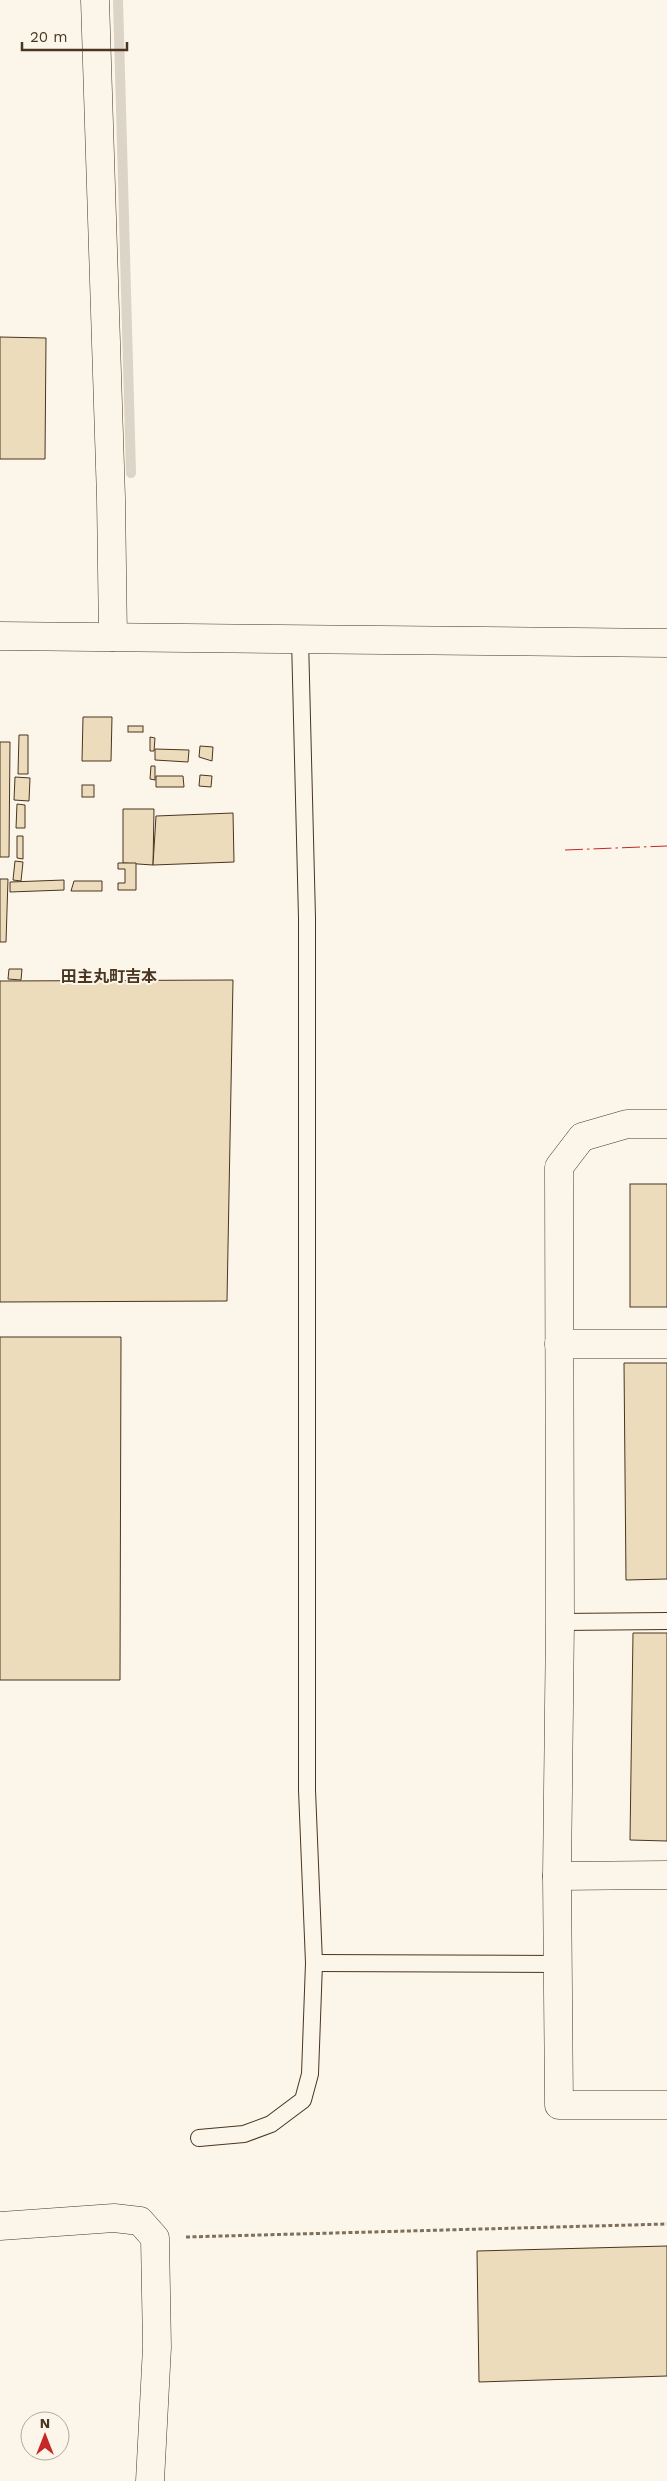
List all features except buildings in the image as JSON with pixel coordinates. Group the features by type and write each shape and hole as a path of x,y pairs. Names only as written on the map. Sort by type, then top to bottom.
{"street":[{"path":"95,0 112,498 113,637"},
{"path":"0,636 667,643"},
{"path":"667,1124 627,1124 582,1137 559,1167 560,1622 557,1876 559,2105 667,2105"},
{"path":"559,1344 667,1344"},
{"path":"557,1876 667,1875"},
{"path":"0,2226 114,2218 140,2221 155,2238 157,2347 150,2481"}],"lane":[{"path":"199,2138 244,2134 271,2124 303,2100 310,2074 314,1963 307,1790 307,918 300,640"},
{"path":"560,1622 667,1621"},
{"path":"314,1963 557,1964"}],"path":[{"path":"155,2238 667,2224"}],"waterway":[{"path":"118,0 131,473"}],"power":[{"path":"565,850 667,846"}],"district":[{"name":"田主丸町吉本","path":"109,976"}]}
